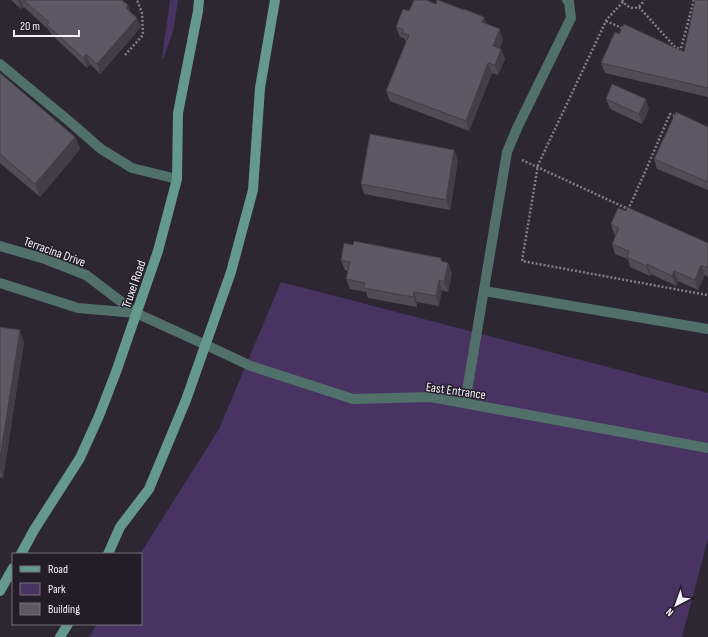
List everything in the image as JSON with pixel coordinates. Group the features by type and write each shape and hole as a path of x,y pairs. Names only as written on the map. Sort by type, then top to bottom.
{"main road":[{"name":"Truxel Road","path":"22,553 34,530 80,458 99,416 158,251 177,179 178,113 199,0"},
{"path":"108,553 120,527 149,489 186,400 232,272 253,190 260,88 275,0"},
{"path":"0,592 12,570"},
{"path":"60,637 67,625"}],"street":[{"path":"465,404 507,152 518,126 571,18 569,2 567,0"},
{"path":"0,64 69,121 100,150 132,168 177,179"},
{"name":"Terracina Drive","path":"0,246 45,259 86,275 136,313 206,345"},
{"name":"Terracina Drive","path":"0,283 78,308 136,313"},
{"path":"484,291 708,329"},
{"name":"East Entrance","path":"206,345 252,366 353,399 431,397 708,448"}],"path":[{"path":"125,55 143,35 142,14 137,0"},
{"path":"644,0 639,7 633,8 626,6 623,1 606,21 586,61 538,168 522,261 707,295 708,293"},
{"path":"679,54 694,0"},
{"path":"639,7 674,46 681,50"},
{"path":"606,21 626,30"},
{"path":"626,214 646,172 670,114 682,120"},
{"path":"522,160 628,209"}],"green space":[{"path":"170,0 178,0 173,32 163,59 162,58"},
{"path":"281,282 708,393 708,539 682,637 89,637 96,625 142,625 142,553 141,553 219,429"}],"building":[{"path":"23,0 122,0 128,5 126,8 137,18 97,64 86,54 83,58 47,25 49,22"},
{"path":"414,0 426,0 436,4 438,0 484,17 482,22 500,29 493,46 501,49 495,65 488,63 466,121 386,91 409,35 402,33 404,30 396,27 403,9 409,11"},
{"path":"695,0 708,0 708,88 601,63 615,32 619,34 624,24 684,52"},
{"path":"0,73 75,137 35,184 0,154"},
{"path":"612,84 646,99 639,114 606,99"},
{"path":"676,112 708,127 708,182 654,159"},
{"path":"370,134 454,150 446,200 361,184"},
{"path":"627,207 708,243 707,268 701,265 695,280 674,271 672,276 647,264 646,266 627,257 629,251 612,244 619,228 611,224 618,208 626,211"},
{"path":"354,241 441,258 441,261 448,263 444,282 439,280 436,296 414,292 413,297 364,288 365,283 346,279 350,262 341,260 344,243 353,245"},
{"path":"0,327 20,330 0,459"}]}
